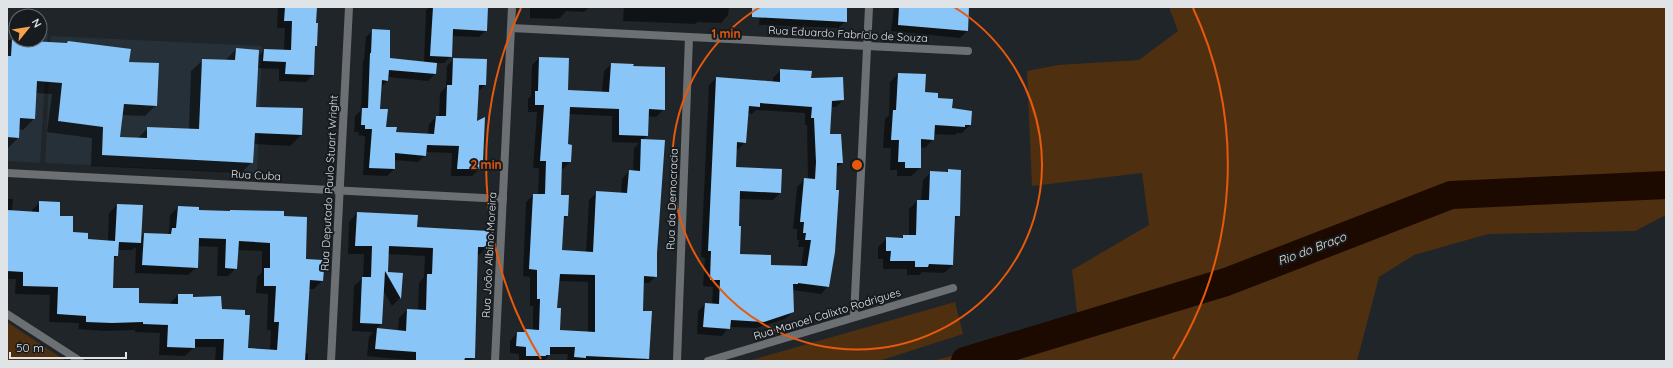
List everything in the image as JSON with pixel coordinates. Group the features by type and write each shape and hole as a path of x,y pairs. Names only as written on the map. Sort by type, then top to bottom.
{"street":[{"name":"Rua Deputado Paulo Stuart Wright","path":"331,361 349,7"},
{"name":"Rua João Albino Moreira","path":"495,361 512,7"},
{"path":"854,317 869,7"},
{"name":"Rua Eduardo Fabrício de Souza","path":"512,28 968,51"},
{"name":"Rua da Democracia","path":"677,361 690,37"},
{"name":"Rua Cuba","path":"7,173 503,199"},
{"name":"Rua Manoel Calixto Rodrigues","path":"708,361 953,288"},
{"path":"7,314 80,361"}],"shaded area":[{"path":"1169,7 1666,7 1666,215 1635,231 1488,234 1414,255 1379,277 1357,361 933,361 1078,320 1072,270 1149,225 1142,173 1032,186 1027,71 1058,65 1139,60 1178,31"},
{"path":"7,30 8,48 47,48 40,163 7,161"},
{"path":"51,36 262,46 257,173 45,163"},
{"path":"955,302 963,334 879,361 748,361"},
{"path":"7,322 66,361 7,361"}],"building":[{"path":"285,7 317,7 317,46 315,46 314,75 285,74 286,62 263,61 264,49 291,50 292,21 284,21"},
{"path":"433,7 488,7 487,31 453,29 452,57 430,56"},
{"path":"752,7 847,7 847,22 752,17"},
{"path":"899,7 969,7 968,31 898,25"},
{"path":"372,29 390,30 390,58 437,63 436,74 389,70 388,81 382,80 380,109 388,109 386,127 397,127 396,132 434,134 436,116 446,116 447,85 452,85 453,58 487,59 486,85 479,85 477,121 485,117 483,161 481,162 480,169 457,169 459,146 427,145 426,156 395,153 395,169 369,168 372,129 365,129 365,125 361,125 362,108 368,108"},
{"path":"68,41 131,49 129,62 159,63 157,106 124,104 120,137 147,138 147,127 199,129 202,59 235,60 236,48 259,50 256,107 303,108 302,135 255,133 253,163 102,155 103,127 58,121 62,83 37,81 35,119 20,118 19,138 7,137 7,56 11,56 12,48 48,48 48,42 67,43"},
{"path":"539,57 569,58 568,90 609,92 611,63 634,64 633,66 665,67 665,110 649,109 648,136 619,135 619,109 570,107 568,144 572,145 571,162 562,162 561,195 569,195 568,216 564,216 562,250 593,252 596,191 627,193 629,170 640,171 641,139 665,140 657,253 657,277 644,276 643,311 652,311 649,359 586,356 586,358 574,357 575,347 550,347 550,355 526,356 526,347 516,346 517,332 526,332 526,329 539,330 540,299 537,299 537,270 529,269 533,194 545,194 546,161 540,161 544,105 535,105 535,91 538,91","holes":["560,274 595,275 595,332 560,330 561,308 557,308"]},
{"path":"780,69 812,71 811,78 843,77 844,100 832,101 830,134 841,134 843,163 837,163 836,190 839,190 835,252 829,287 798,283 793,284 794,312 764,322 731,320 730,329 703,327 705,303 719,304 720,280 710,280 711,251 708,251 716,77 780,82","holes":["760,103 812,107 811,118 814,118 816,162 815,179 804,178 800,222 804,222 803,233 806,233 805,240 811,240 807,266 771,265 771,255 740,254 740,191 781,193 782,169 736,167 737,142 746,143 749,106 760,107"]},
{"path":"898,73 926,74 925,92 938,93 938,98 953,99 952,108 972,111 971,125 965,125 965,127 935,125 934,140 921,139 921,168 905,168 905,162 898,162 899,140 891,140 893,110 896,110"},
{"path":"948,169 961,170 960,216 955,216 953,265 929,264 928,267 915,267 915,261 890,261 891,251 886,251 886,237 903,238 903,235 916,235 917,200 929,200 930,171 948,172"},
{"path":"39,201 60,202 60,216 73,216 73,232 88,233 88,239 115,241 117,204 143,205 141,243 119,242 118,256 114,256 113,288 139,288 139,303 178,304 178,294 193,294 193,297 221,296 222,309 245,310 245,315 250,315 248,348 277,350 279,322 274,322 276,286 264,286 264,268 270,268 270,243 239,241 237,269 225,268 226,239 199,238 198,268 142,265 144,233 171,234 172,228 176,228 178,206 199,207 199,210 284,211 284,216 307,217 306,259 323,260 324,269 323,281 310,280 305,361 223,361 224,339 195,339 195,348 167,347 168,325 143,324 143,322 86,322 86,316 57,314 58,287 23,286 23,272 7,271 7,210 39,212"},
{"path":"357,212 418,215 417,227 489,231 488,247 478,247 475,358 465,358 464,361 416,361 416,352 375,349 377,328 406,331 407,309 426,310 427,274 432,274 433,248 389,246 388,272 403,273 401,299 385,271 382,324 360,323 362,277 371,277 372,246 355,246"}],"waterway":[{"name":"Rio do Braço","path":"965,361 1226,282 1451,195 1666,185"}]}
